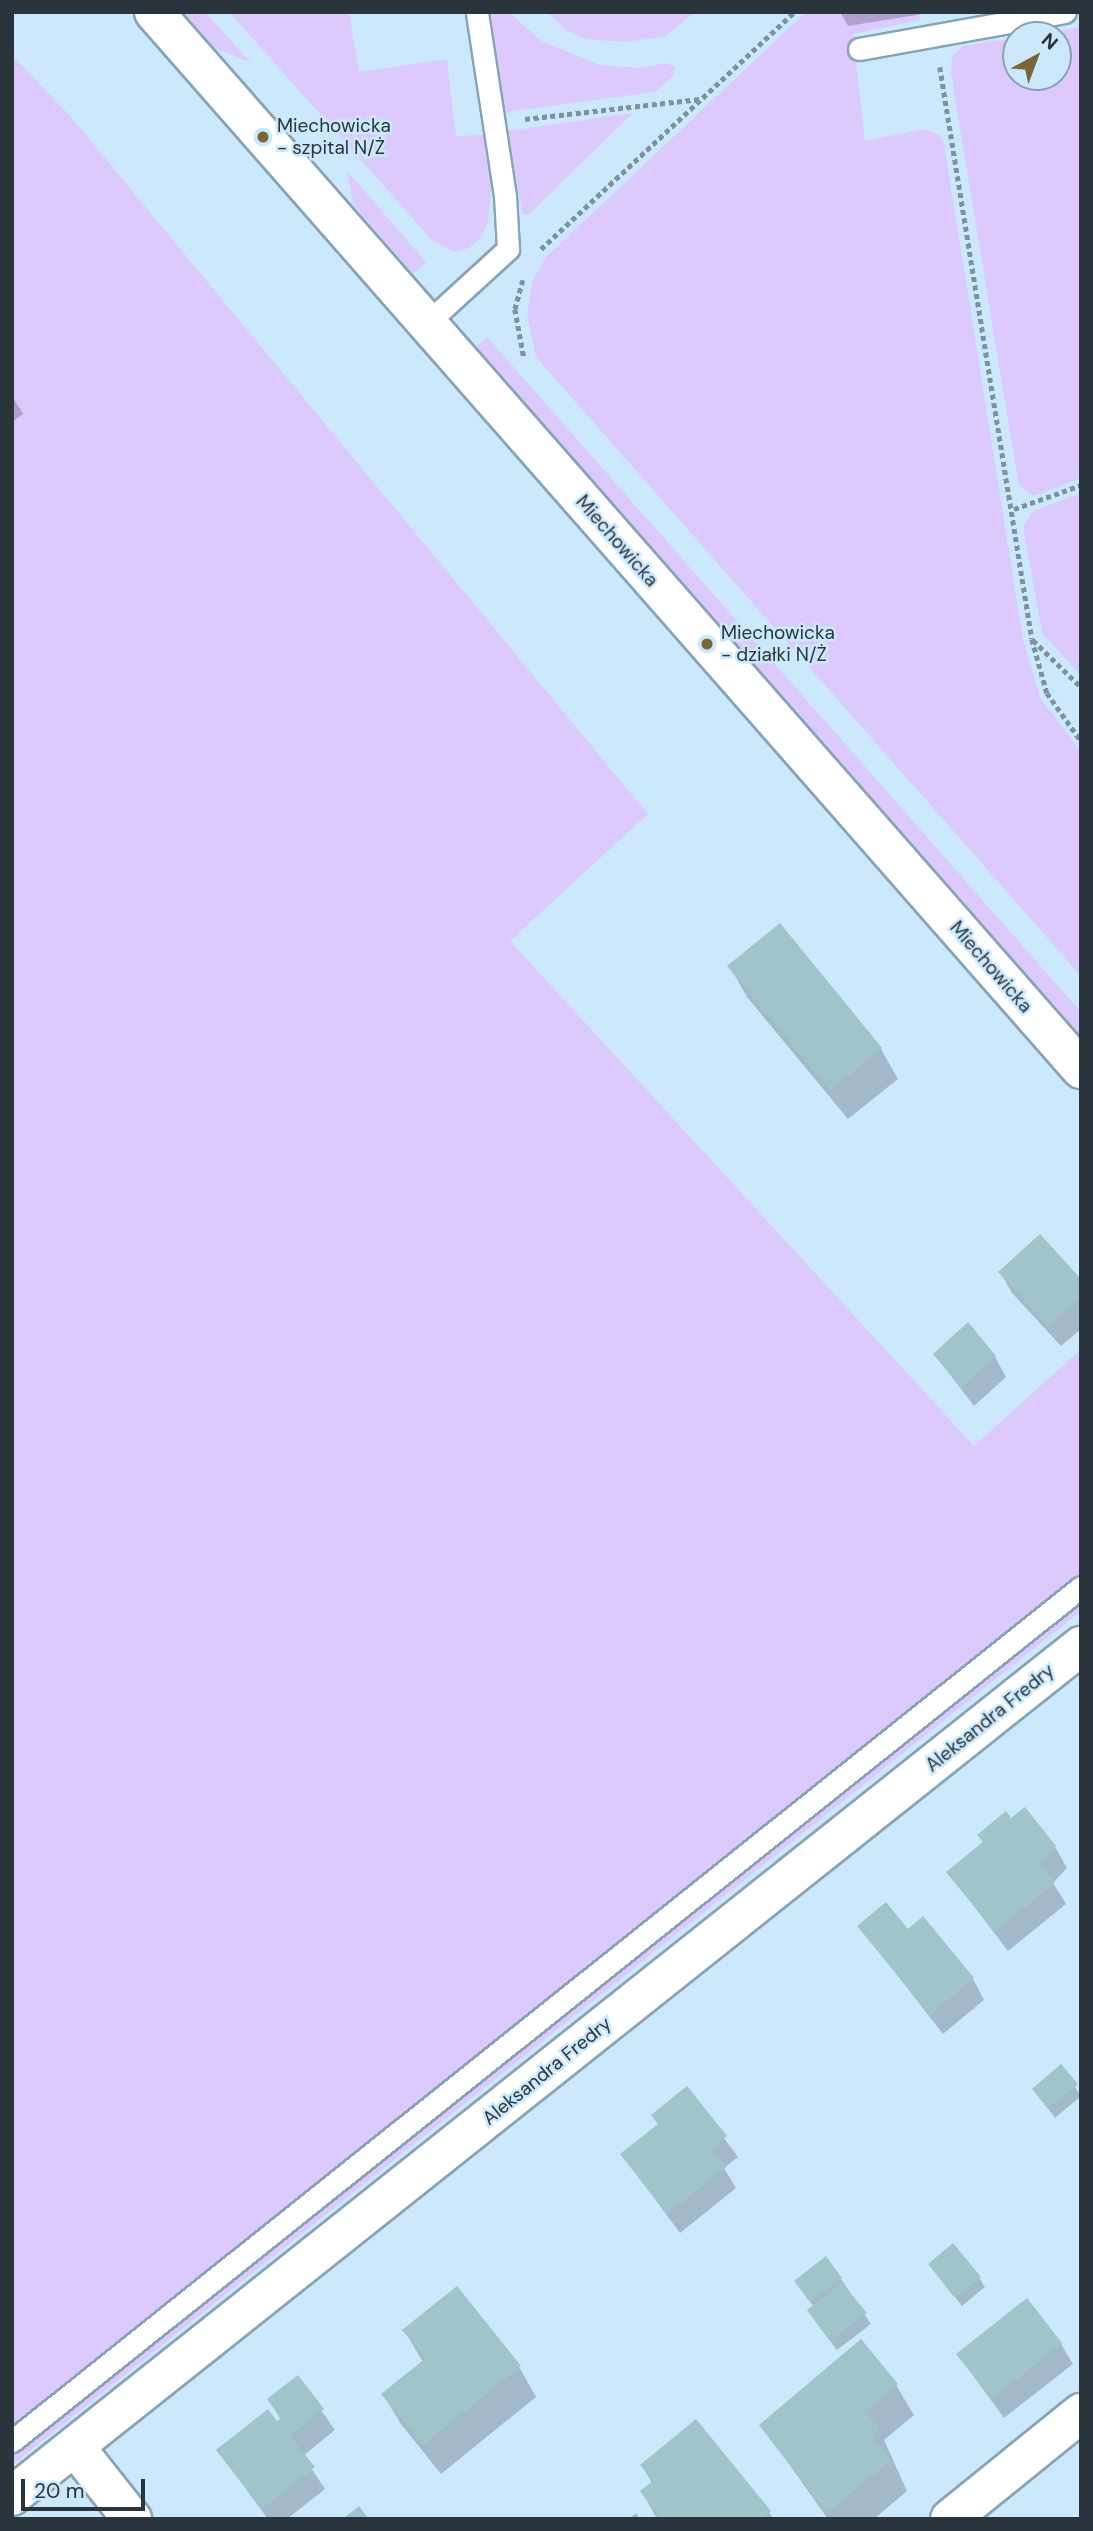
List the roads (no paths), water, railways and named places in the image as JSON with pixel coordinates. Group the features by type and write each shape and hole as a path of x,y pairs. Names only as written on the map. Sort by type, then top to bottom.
{"street":[{"name":"Miechowicka","path":"154,12 1081,1069"},
{"name":"Aleksandra Fredry","path":"12,2496 1081,1646"},
{"path":"950,2519 1081,2413"},
{"path":"75,2447 132,2519"}],"lane":[{"path":"427,323 508,249 477,12"},
{"path":"859,48 1065,12"},
{"path":"12,2441 1081,1587"}],"place":[{"name":"Miechowicka - szpital N/Ż","path":"263,137"},
{"name":"Miechowicka - działki N/Ż","path":"707,644"}]}
